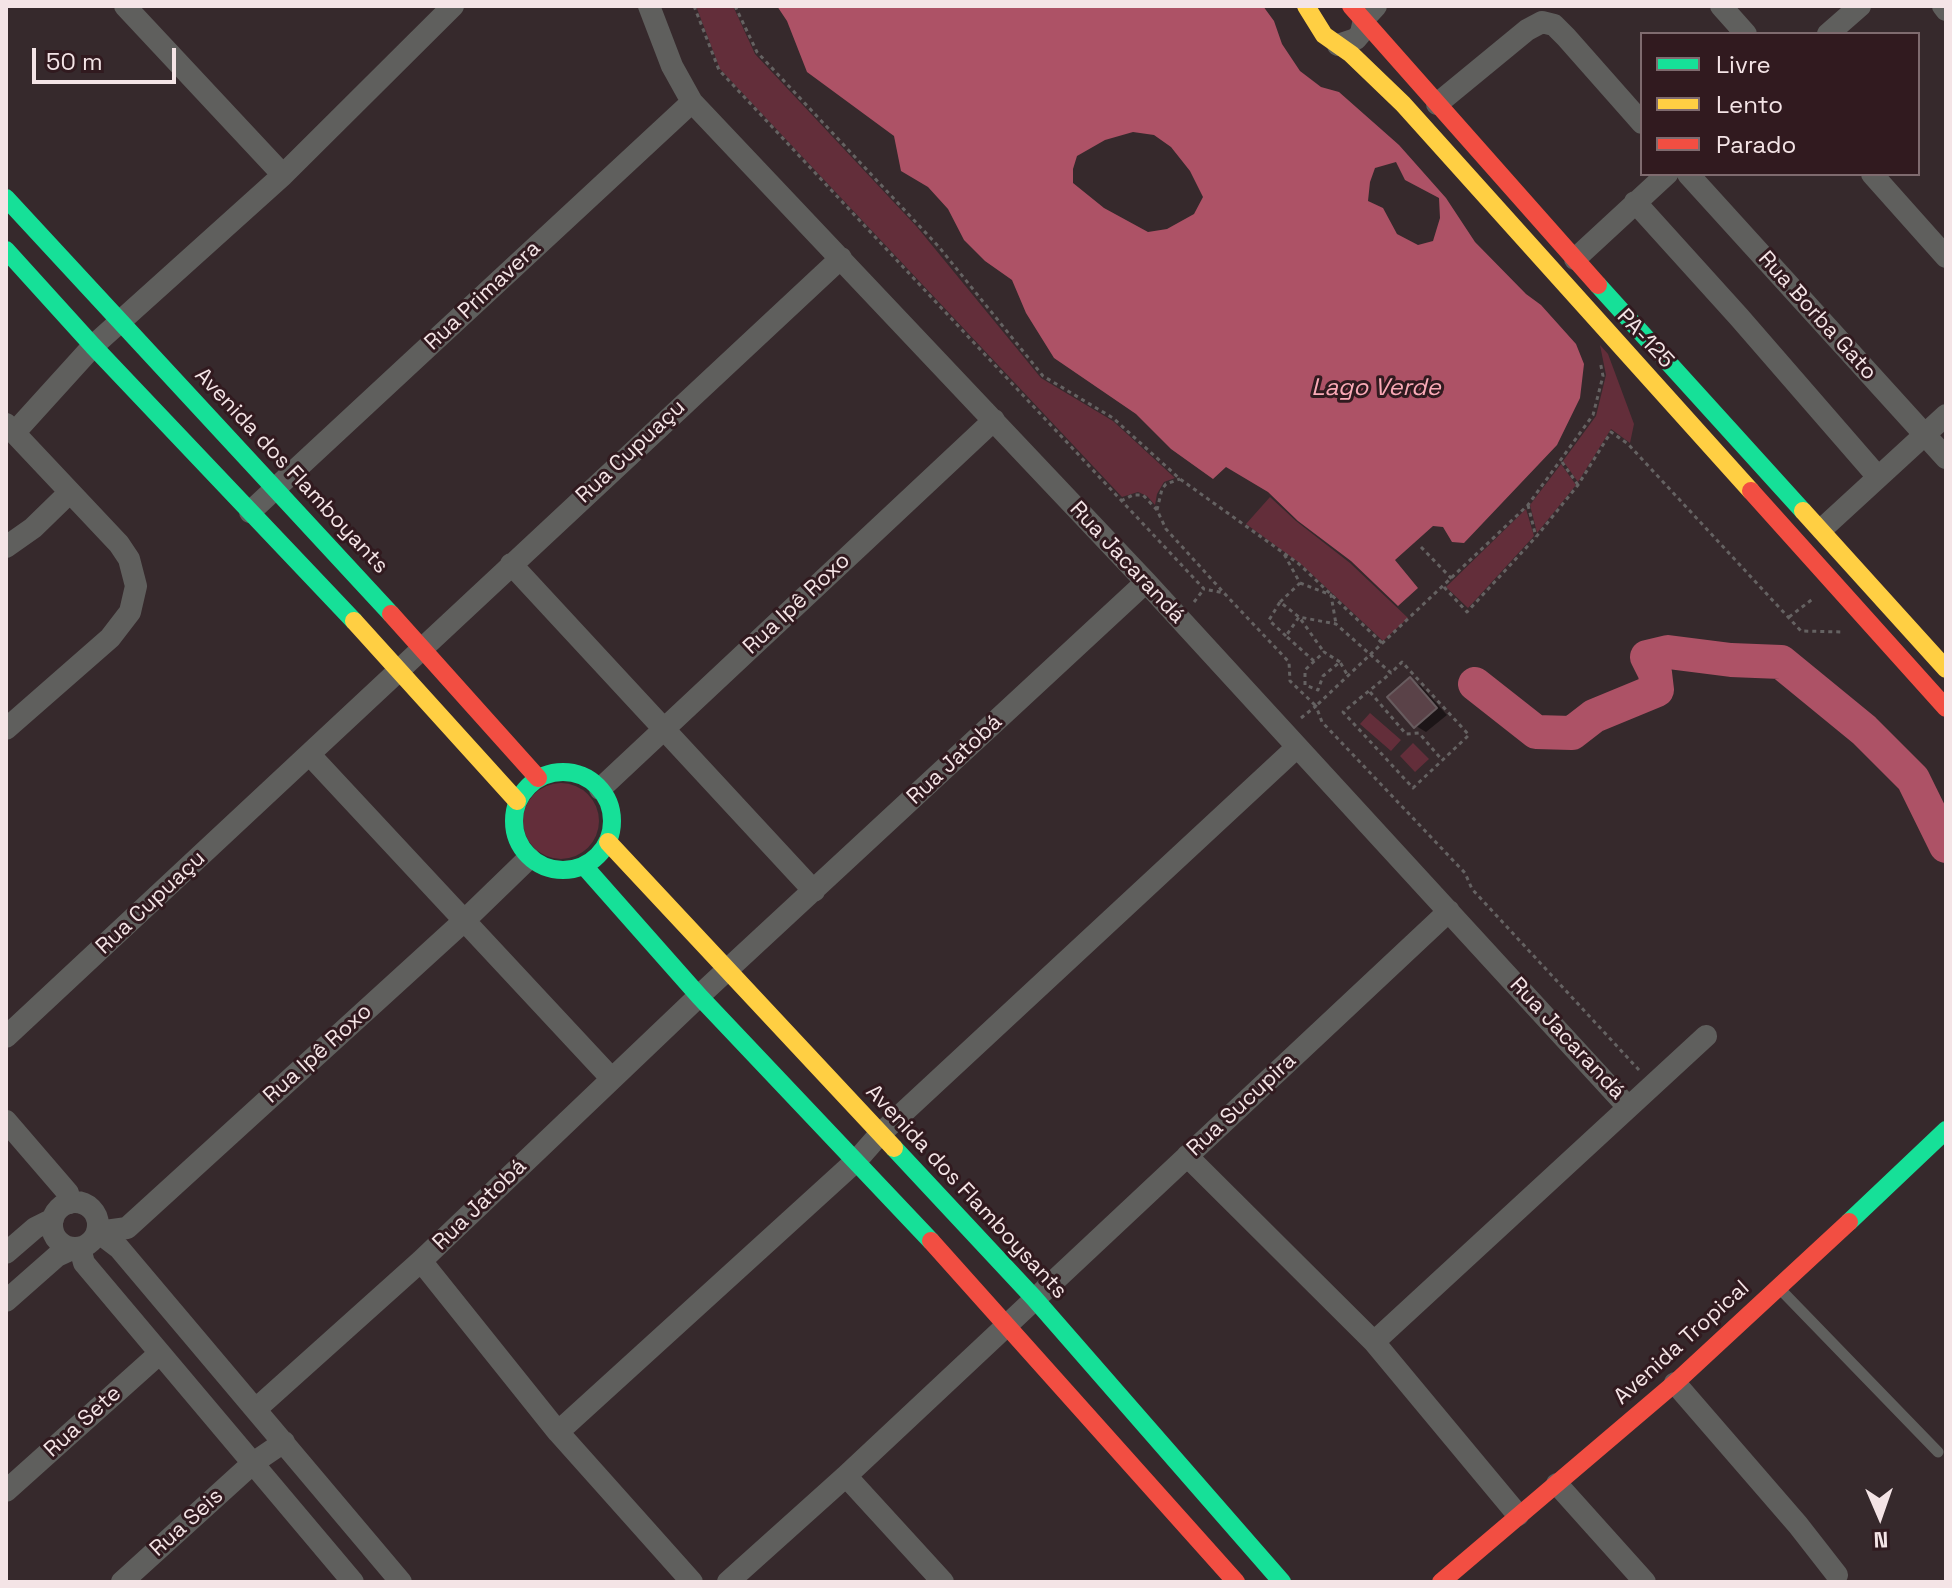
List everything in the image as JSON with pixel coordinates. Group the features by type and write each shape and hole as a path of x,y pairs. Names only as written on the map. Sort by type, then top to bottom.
{"street":[{"path":"125,6 283,175"},
{"name":"Rua Jacarandá","path":"649,6 672,66 692,102 1146,582 1628,1107"},
{"path":"1721,6 1744,32"},
{"path":"1830,32 1860,6"},
{"path":"6,729 110,638 130,612 136,586 129,559 119,544 10,428 93,346 283,175 443,9"},
{"path":"1338,45 1356,39 1361,33 1364,10"},
{"name":"PA-125","path":"1364,10 1378,39 1946,669"},
{"name":"PA-125","path":"1314,11 1324,35 1403,104 1946,708"},
{"path":"1437,104 1527,30 1542,22 1554,25 1566,37 1640,121"},
{"name":"Rua Primavera","path":"250,512 692,102"},
{"path":"1575,259 1665,176"},
{"name":"Rua Borba Gato","path":"1690,176 1946,458"},
{"path":"1874,176 1946,257"},
{"name":"Avenida dos Flamboyants","path":"6,198 422,647 538,778"},
{"path":"1635,202 1878,477"},
{"path":"6,250 399,669 517,801"},
{"name":"Rua Cupuaçu","path":"6,1037 841,258"},
{"path":"1822,529 1946,415"},
{"name":"Rua Ipê Roxo","path":"600,789 994,420"},
{"path":"6,547 33,528 69,493"},
{"path":"511,564 814,891"},
{"name":"Rua Jatobá","path":"256,1409 421,1261 699,996 1146,582"},
{"path":"558,1432 857,1160 879,1135 1296,748"},
{"path":"310,755 612,1079"},
{"path":"554,772 571,772 587,778 600,789 610,805 612,824 608,842 598,856 584,866 565,871 546,868 529,858 514,831 513,816 517,801 526,788 538,778 554,772"},
{"name":"Avenida dos Flamboysants","path":"608,842 1034,1298 1282,1582"},
{"name":"Rua Ipê Roxo","path":"98,1232 127,1228 529,858"},
{"path":"584,866 699,996 857,1160 1007,1324 1236,1582"},
{"name":"Rua Sucupira","path":"728,1582 846,1476 1449,911"},
{"path":"1374,1342 1706,1036"},
{"path":"6,1121 68,1193 70,1203"},
{"name":"Avenida Tropical","path":"1441,1582 1675,1383 1946,1130"},
{"path":"1187,1156 1374,1342 1518,1515"},
{"path":"6,1301 57,1256 76,1248 94,1239 98,1232 97,1216 78,1202 56,1211 53,1219 53,1235 65,1246 76,1248"},
{"path":"6,1253 35,1228 53,1219"},
{"path":"98,1232 119,1248 401,1582"},
{"path":"76,1248 84,1263 347,1580"},
{"path":"421,1261 558,1432 692,1582"},
{"name":"Rua Sete","path":"6,1491 160,1353"},
{"path":"1675,1383 1798,1525 1837,1575"},
{"name":"Rua Seis","path":"122,1582 253,1463 284,1442"},
{"path":"846,1476 943,1582"},
{"path":"1557,1484 1645,1582"}],"lane":[{"path":"1780,1288 1938,1452"}],"path":[{"path":"694,6 719,70 1204,589 1224,593"},
{"path":"735,6 757,52 939,247 1043,376 1113,418 1180,479 1283,553 1382,643"},
{"path":"1316,706 1528,505 1593,415 1603,376"},
{"path":"1444,587 1467,612 1536,537 1578,485 1611,432 1628,444 1801,631 1851,632"},
{"path":"1562,461 1578,485"},
{"path":"1157,510 1162,489 1166,484 1180,479"},
{"path":"1121,501 1133,495 1143,495 1157,510 1166,529 1289,662 1290,681 1316,706 1322,722 1465,873 1472,889 1652,1085"},
{"path":"1528,505 1536,537"},
{"path":"1421,547 1452,579"},
{"path":"1283,553 1300,583 1331,595"},
{"path":"1300,583 1280,602 1269,620 1314,661"},
{"path":"1331,595 1336,624"},
{"path":"1280,602 1299,617 1324,652 1340,662 1348,676"},
{"path":"1299,617 1336,624 1391,673"},
{"path":"1286,636 1299,617"},
{"path":"1324,652 1305,670 1305,685 1318,690 1323,676 1340,662"},
{"path":"1402,662 1469,735 1413,788 1343,712 1369,691 1402,662"},
{"path":"1369,691 1406,734 1419,733 1442,760"}],"shaded area":[{"path":"696,6 733,6 755,54 917,227 1041,378 1113,421 1175,478 1164,482 1155,505 1138,492 1122,497 720,69"},
{"path":"1600,345 1608,354 1634,424 1630,443 1611,429 1578,482 1563,461 1596,416 1606,375"},
{"path":"1561,464 1576,485 1537,533 1530,505"},
{"path":"1270,497 1350,563 1408,618 1383,641 1301,564 1246,524"},
{"path":"1526,509 1534,536 1468,608 1446,587"},
{"path":"1370,713 1401,740 1391,751 1360,724"},
{"path":"1413,743 1429,759 1415,772 1400,756"},
{"path":"561,783 575,786 588,794 596,807 599,821 596,835 588,848 575,856 561,859 547,856 534,848 526,835 523,821 526,807 534,794 547,786"}],"water":[{"name":"Lago Verde","path":"777,6 1263,6 1300,71 1321,87 1339,92 1399,145 1446,198 1475,242 1526,294 1541,305 1576,344 1584,364 1580,398 1557,445 1464,543 1452,542 1443,527 1433,526 1395,560 1418,588 1398,606 1351,561 1298,521 1268,492 1226,467 1213,479 1171,449 1136,414 1054,358 1026,313 1012,280 985,261 964,240 948,209 928,187 901,171 894,136 807,72 787,21","holes":["1133,132 1154,135 1171,147 1190,171 1203,197 1194,214 1167,229 1148,232 1104,208 1073,183 1077,156 1105,140","1396,162 1405,180 1439,198 1440,218 1433,241 1418,245 1397,234 1383,208 1368,201 1375,168"]}],"building":[{"path":"1410,677 1437,708 1414,728 1387,697"}],"waterway":[{"path":"1475,684 1536,732 1572,733 1594,716 1657,690 1655,673 1647,657 1668,652 1731,660 1781,662 1864,730 1913,779 1946,846"}],"traffic: fast":[{"path":"6,198 391,614"},
{"path":"6,250 354,621"},
{"path":"1598,285 1803,511"},
{"path":"563,772 582,776 598,786 608,802 612,821 608,840 598,856 582,866 563,870 544,866 528,856 518,840 514,821 518,802 528,786 544,776 563,772"},
{"path":"584,866 699,996 931,1241"},
{"path":"1849,1222 1946,1130"},
{"path":"894,1148 1034,1298 1282,1582"}],"traffic: slow":[{"path":"1306,6 1324,35 1351,54 1403,104 1751,491"},
{"path":"1803,511 1946,669"},
{"path":"354,621 517,801"},
{"path":"608,842 894,1148"}],"traffic: jam":[{"path":"1351,6 1598,285"},
{"path":"1751,491 1946,708"},
{"path":"391,614 538,778"},
{"path":"1441,1582 1675,1383 1849,1222"},
{"path":"931,1241 1236,1582"}]}
